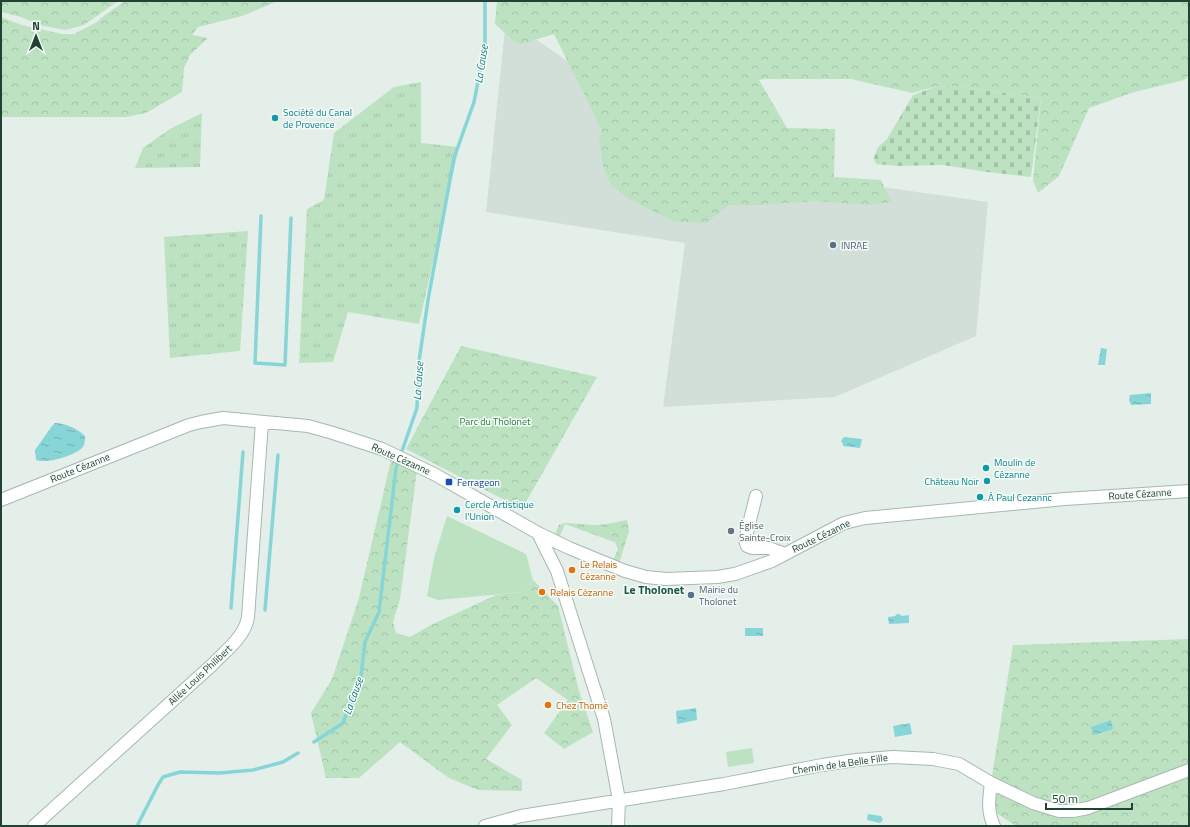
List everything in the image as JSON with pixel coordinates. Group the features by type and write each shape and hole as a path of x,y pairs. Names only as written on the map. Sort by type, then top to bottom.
{"street":[{"name":"Route Cézanne","path":"1,500 132,447 201,422 223,418 318,428 397,455 538,533 569,548 625,571 655,579 735,574 758,567 844,523 865,518 1065,499 1189,490"},
{"name":"Allée Louis Philibert","path":"34,826 212,665 234,643 244,630 248,617 262,422"},
{"path":"756,496 746,540 747,546 752,548 769,548 785,554"},
{"path":"538,533 557,571 606,726 619,800 618,826"},
{"name":"Chemin de la Belle Fille","path":"485,826 521,816 716,785 822,765 893,757 909,756 946,761 968,769 991,783 1033,803 1059,811 1073,811 1099,804 1189,770"},
{"path":"991,783 988,803 990,817 994,826"}],"shaded area":[{"path":"506,19 719,164 988,202 976,336 835,397 663,407 685,243 486,212"}],"green space":[{"path":"1,1 118,1 84,25 66,30 39,25 21,17 1,12"},
{"path":"125,1 278,1 242,16 198,27 192,35 208,38 190,55 184,68 182,92 146,113 126,117 1,117 1,17 22,25 62,34 74,34 97,22"},
{"path":"497,1 1189,1 1189,75 1184,80 1134,92 1089,108 1059,176 1038,193 1033,180 1041,98 959,87 937,86 912,93 851,79 759,80 787,128 835,129 834,177 881,180 891,202 870,205 816,201 760,205 729,205 706,223 675,222 629,199 611,185 603,167 599,138 602,130 554,34 521,44 511,39 495,24"},
{"path":"421,82 421,143 459,147 419,324 348,312 333,362 299,363 307,209 324,200 334,133 394,87"},
{"path":"937,86 959,87 1041,98 1031,177 943,165 899,166 876,164 874,158 878,147 887,139 913,95"},
{"path":"202,113 200,167 135,168 143,148 170,129"},
{"path":"248,231 240,351 170,358 164,237"},
{"name":"Parc du Tholonet","path":"461,346 597,377 522,509 406,449"},
{"path":"391,460 417,470 400,599 393,622 396,633 410,637 431,625 496,595 523,592 533,580 558,606 579,691 593,732 564,749 544,733 568,700 536,678 497,705 512,725 486,759 522,780 522,791 478,790 449,778 400,742 359,778 326,778 311,713 332,679 359,598"},
{"path":"447,516 526,554 533,580 523,592 438,600 427,596 434,558"},
{"path":"627,520 629,532 619,563 613,561 618,549 607,524"},
{"path":"565,523 595,525 607,524 615,541 614,542 565,524 560,536 555,534 559,525"},
{"path":"1189,639 1189,826 1016,826 987,807 1013,645"},
{"path":"752,748 754,763 728,767 726,752"}],"water":[{"path":"1101,348 1107,349 1105,365 1098,365"},
{"path":"1151,393 1151,404 1131,405 1129,400 1130,395"},
{"path":"55,423 67,425 82,433 85,436 84,446 73,454 60,458 46,461 36,460 35,450"},
{"path":"844,437 862,439 860,448 843,446 841,441"},
{"path":"897,614 902,616 909,615 909,623 889,624 888,617 895,616"},
{"path":"745,628 763,628 763,636 745,636"},
{"path":"696,708 697,720 677,724 676,711"},
{"path":"1111,720 1113,729 1093,735 1091,727"},
{"path":"910,723 912,734 895,737 893,726"},
{"path":"868,814 881,816 883,820 880,823 867,820"}],"waterway":[{"name":"La Cause","path":"314,742 343,723 361,676 365,642 379,612 396,468 417,408 419,361 428,300 454,158 474,102 485,46 485,1"},
{"path":"261,216 255,363 285,365 291,218"},
{"path":"231,608 243,452"},
{"path":"265,610 278,455"},
{"name":"La Cause","path":"137,826 163,777 180,772 220,773 253,770 283,762 298,753"}],"place":[{"name":"Société du Canal de Provence","path":"275,118"},
{"name":"INRAE","path":"833,245"},
{"name":"Moulin de Cézanne","path":"986,468"},
{"name":"Château Noir","path":"987,481"},
{"name":"Ferrageon","path":"449,482"},
{"name":"À Paul Cezannc","path":"980,497"},
{"name":"Cercle Artistique l'Union","path":"457,510"},
{"name":"Église Sainte-Croix","path":"731,531"},
{"name":"Le Relais Cézanne","path":"572,570"},
{"name":"Relais Cézanne","path":"542,592"},
{"name":"Mairie du Tholonet","path":"691,595"},
{"name":"Chez Thomé","path":"548,705"}],"district":[{"name":"Le Tholonet","path":"654,589"}]}
